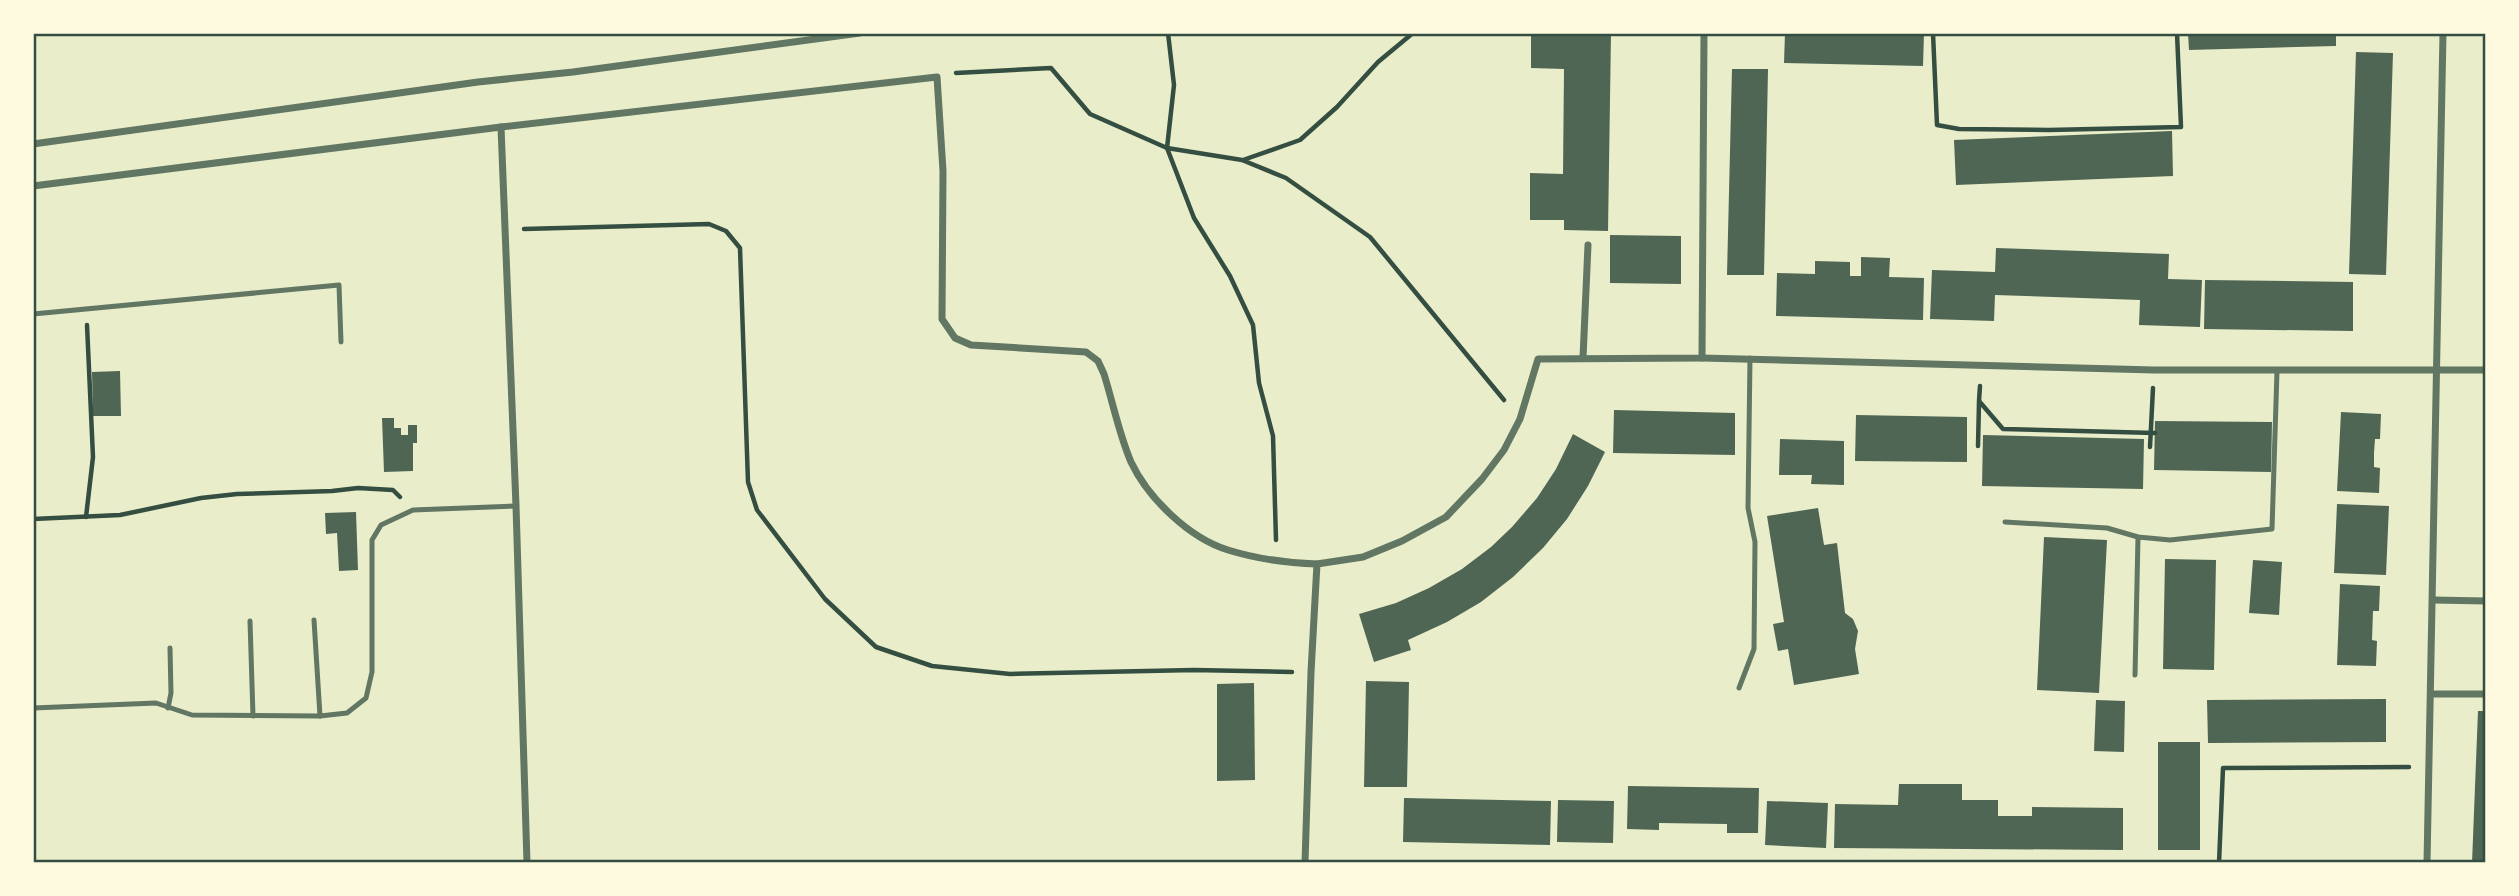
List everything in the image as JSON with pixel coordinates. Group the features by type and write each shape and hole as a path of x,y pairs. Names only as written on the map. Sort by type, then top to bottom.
{"street":[{"path":"33,144 860,33"},
{"path":"1702,358 1704,33"},
{"path":"2427,863 2431,767 2443,33"},
{"path":"33,186 501,127 937,77 943,170 943,319 955,338 971,345 1086,352 1098,361 1131,461 1150,494 1185,527 1225,550 1276,562 1317,564 1363,557 1402,541 1446,517 1482,479 1504,450 1520,419 1538,359 1750,358 2277,372 2486,370"},
{"path":"501,127 527,863"},
{"path":"1583,358 1588,245"},
{"path":"1305,863 1317,564"},
{"path":"2433,600 2486,601"},
{"path":"2432,694 2486,694"}],"lane":[{"path":"33,314 339,285 341,342"},
{"path":"1739,688 1754,649 1755,542 1748,508 1750,358"},
{"path":"2005,522 2107,528 2138,537 2169,540 2272,529 2277,372"},
{"path":"33,708 156,703 192,715 320,716 347,713 366,698 372,672 372,540 381,525 413,510 516,506"},
{"path":"2135,675 2138,537"},
{"path":"314,620 320,716"},
{"path":"250,621 253,716"},
{"path":"168,708 171,693 170,648"}],"path":[{"path":"1168,33 1174,85 1167,148 1194,218 1230,276 1253,325 1259,383 1273,436 1276,562"},
{"path":"1242,160 1300,140 1337,107 1378,62 1413,33"},
{"path":"1933,33 1937,125 1959,130 2181,127 2177,33"},
{"path":"937,77 953,73 1051,68 1090,114 1167,148 1242,160 1286,178 1370,237 1520,419"},
{"path":"505,229 709,224 726,231 740,248 748,482 757,510 825,599 876,647 932,666 1010,674 1194,670 1311,672"},
{"path":"86,309 93,457 86,517"},
{"path":"1978,446 1981,364"},
{"path":"2150,447 2154,370"},
{"path":"1979,401 2003,429 2152,433"},
{"path":"33,519 120,515 201,498 237,494 358,488 393,490 413,510"},
{"path":"2219,863 2223,768 2431,767"}],"building":[{"path":"1531,33 1611,33 1608,231 1564,230 1564,220 1530,220 1530,173 1563,174 1564,69 1531,68"},
{"path":"1785,33 1924,33 1923,66 1784,63"},
{"path":"2188,33 2336,33 2336,46 2189,50"},
{"path":"2356,52 2393,53 2386,275 2349,274"},
{"path":"1732,69 1768,69 1764,275 1727,275"},
{"path":"2172,131 2173,176 1956,185 1954,140"},
{"path":"1610,235 1681,236 1681,284 1610,283"},
{"path":"1996,248 2169,254 2168,279 2202,280 2200,327 2139,325 2140,300 1995,295 1994,321 1930,319 1932,270 1995,272"},
{"path":"1861,257 1890,258 1889,277 1924,278 1923,320 1776,316 1777,273 1815,274 1815,261 1850,262 1850,276 1861,276"},
{"path":"2205,280 2353,282 2353,331 2204,329"},
{"path":"120,371 121,416 93,416 92,372"},
{"path":"1614,410 1735,413 1735,455 1613,453"},
{"path":"2341,412 2381,414 2380,439 2375,439 2374,453 2374,467 2380,468 2379,493 2337,491"},
{"path":"1856,415 1967,417 1967,462 1855,461"},
{"path":"382,418 394,418 394,428 401,428 401,435 408,435 408,425 417,425 417,443 413,443 413,471 384,472"},
{"path":"2155,421 2272,422 2271,472 2154,470"},
{"path":"1573,434 1605,452 1567,519 1543,548 1513,577 1481,602 1408,640 1411,650 1374,662 1359,614 1396,603 1429,588 1462,569 1491,547 1537,498 1556,469"},
{"path":"1983,435 2144,439 2143,489 1982,486"},
{"path":"1780,439 1844,441 1844,485 1811,484 1812,475 1779,475"},
{"path":"2337,504 2389,506 2386,575 2334,573"},
{"path":"1818,508 1824,545 1837,543 1845,613 1853,619 1858,631 1855,649 1859,674 1794,685 1788,649 1778,651 1773,624 1784,622 1767,516"},
{"path":"356,512 358,570 339,571 337,533 326,534 325,513"},
{"path":"2044,537 2107,540 2099,693 2037,690"},
{"path":"2165,559 2216,560 2214,670 2163,669"},
{"path":"2253,560 2282,562 2279,615 2249,613"},
{"path":"2340,584 2380,586 2379,611 2373,611 2372,640 2377,641 2376,666 2337,665"},
{"path":"1366,681 1409,682 1407,787 1364,787"},
{"path":"1254,683 1255,780 1217,781 1217,684"},
{"path":"2386,699 2386,742 2208,743 2207,700"},
{"path":"2096,700 2125,701 2124,752 2094,751"},
{"path":"2478,711 2486,711 2486,863 2472,863"},
{"path":"2158,742 2200,742 2200,850 2158,850"},
{"path":"1899,784 1962,784 1962,800 1998,800 1998,816 2032,816 2032,807 2123,808 2123,850 1834,848 1835,804 1898,805"},
{"path":"1628,786 1759,788 1758,833 1727,833 1727,824 1659,823 1659,830 1627,829"},
{"path":"1404,798 1551,801 1550,845 1403,842"},
{"path":"1558,800 1614,801 1613,843 1557,842"},
{"path":"1767,801 1828,803 1826,848 1765,845"}]}
